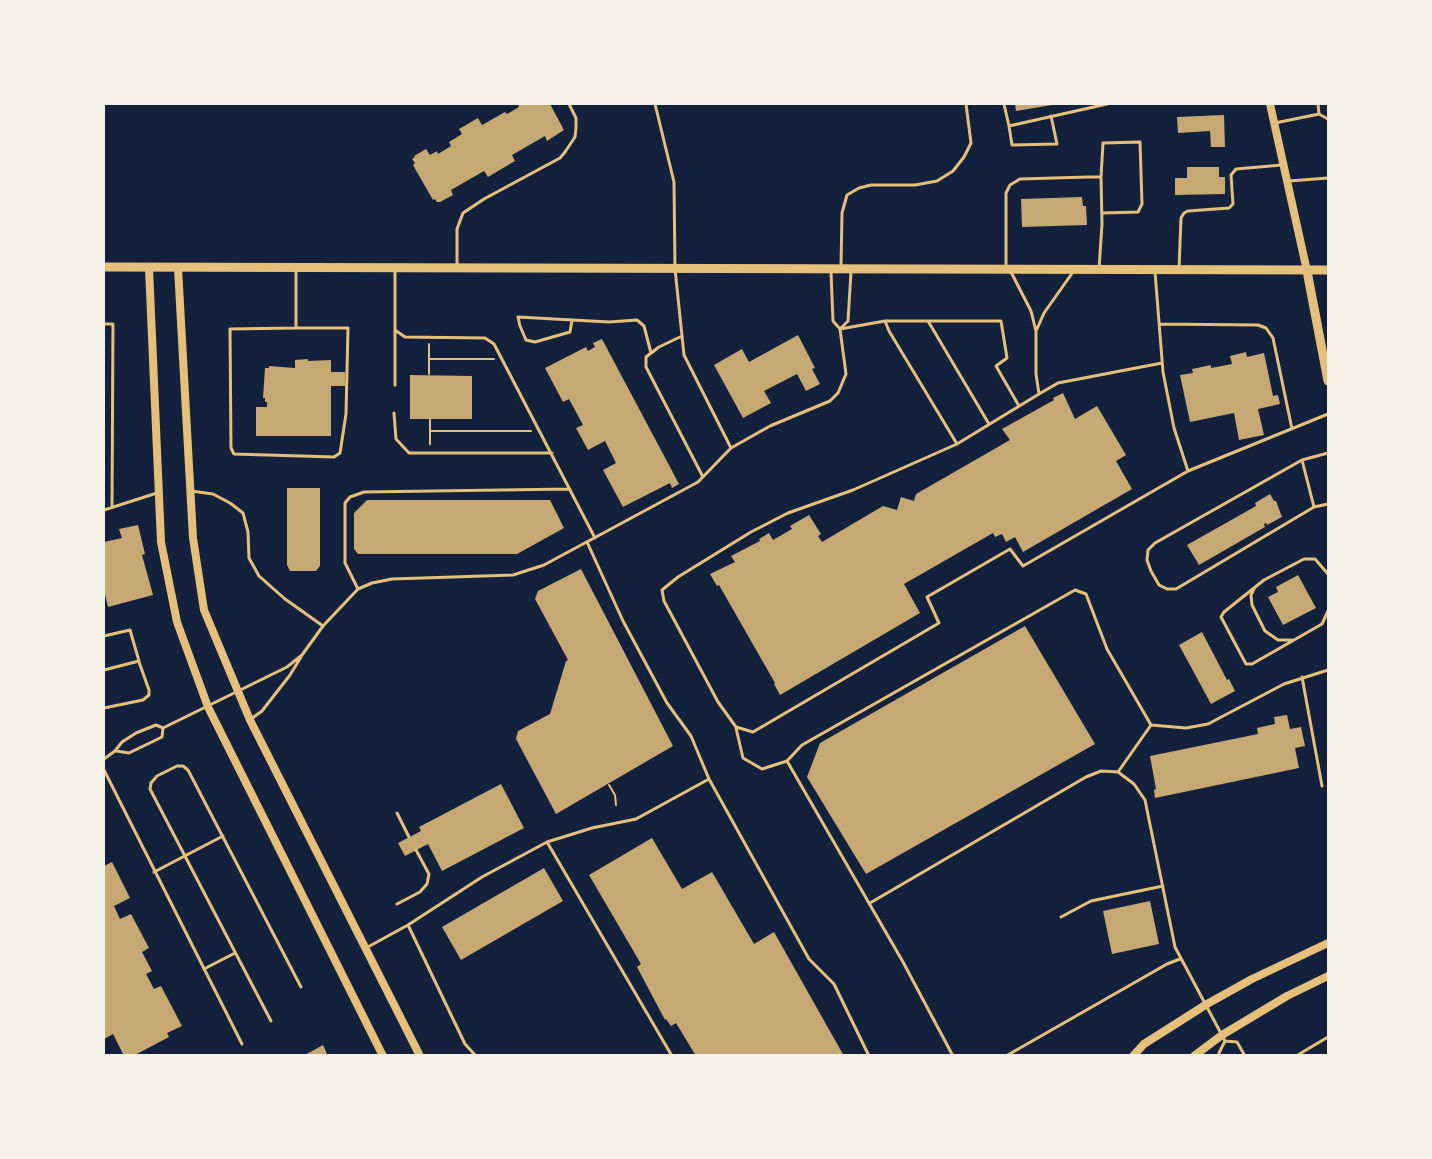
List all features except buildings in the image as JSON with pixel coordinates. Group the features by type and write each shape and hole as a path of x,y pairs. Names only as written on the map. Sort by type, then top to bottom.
{"main road":[{"path":"104,267 1329,270"},
{"path":"1306,271 1329,381"},
{"path":"1133,1056 1144,1044 1207,1004 1252,979 1329,943"},
{"path":"1194,1056 1287,996 1329,976"}],"street":[{"path":"1270,104 1306,271"},
{"path":"149,268 160,542 177,622 208,707 383,1056"},
{"path":"178,268 193,538 204,610 250,720 420,1056"}],"lane":[{"path":"457,269 457,229 463,213 484,199 560,158 575,137 576,118 569,104"},
{"path":"655,104 674,182 675,269 684,355 731,448"},
{"path":"250,720 262,711 290,675 322,626 358,590 372,583 392,579 513,575 544,565 698,482 731,448 770,426 830,401 838,393 846,374 840,329 833,321 841,270 842,213 848,195 859,188 871,185 915,185 937,181 953,171 971,143 966,104"},
{"path":"1004,104 1012,145 1057,144 1051,116"},
{"path":"1009,126 1107,104"},
{"path":"1318,104 1319,114"},
{"path":"1275,123 1319,114 1329,119"},
{"path":"1099,270 1103,143 1140,142 1142,204 1138,212 1102,213"},
{"path":"1179,271 1181,219 1184,213 1229,208 1233,204 1231,175 1236,169 1284,165"},
{"path":"1039,394 1036,375 1036,331 1030,311 1008,270 1006,192 1010,185 1020,179 1101,177"},
{"path":"1287,182 1329,178"},
{"path":"296,268 296,328"},
{"path":"395,269 395,385"},
{"path":"840,329 848,321 841,270"},
{"path":"1036,331 1044,313 1074,270"},
{"path":"1155,271 1162,363 1174,428 1188,471"},
{"path":"572,320 570,332 535,342 526,340 518,316 609,322 637,320 644,326 651,353"},
{"path":"840,329 885,321 1001,321 1007,358 996,366 1019,406"},
{"path":"885,321 957,444"},
{"path":"928,321 989,424"},
{"path":"104,324 113,324 112,507"},
{"path":"1159,324 1258,325 1266,328 1273,338 1292,429"},
{"path":"296,328 348,328 346,414 340,453 334,457 234,454 231,448 230,329 296,328"},
{"path":"395,330 405,337 485,338 494,344 595,538"},
{"path":"682,336 646,357 646,367 703,477"},
{"path":"1151,725 1107,649 1086,594 1075,590 802,745 787,761 762,769 743,758 736,728 718,702 664,601 662,590 678,577 751,531 788,513 853,490 957,444 1058,383 1162,363"},
{"path":"394,414 396,439 409,453 552,453"},
{"path":"736,728 753,732 939,623 927,597 1010,549 1023,566 1188,471 1329,414"},
{"path":"1329,453 1302,460 1155,543 1148,550 1151,571 1159,585 1167,589 1176,589 1314,507 1329,504"},
{"path":"1302,460 1314,507"},
{"path":"358,590 345,563 345,503 350,497 363,492 570,489"},
{"path":"190,491 213,494 243,513 248,532 249,558 259,576 285,599 322,626"},
{"path":"104,510 157,493"},
{"path":"587,542 623,621 667,703 691,736 709,779 809,959 834,984 869,1056"},
{"path":"1329,574 1315,559 1304,559 1264,580 1224,612 1221,617 1246,664 1252,663 1322,624 1329,611"},
{"path":"1255,587 1251,595 1252,605 1264,632 1278,640 1294,640"},
{"path":"104,630 104,635 130,630 149,690 143,700 104,708"},
{"path":"104,759 122,742 136,733 156,725 163,728 208,707 287,667 302,655"},
{"path":"104,670 139,661"},
{"path":"1151,725 1186,728 1209,724 1284,684 1329,670"},
{"path":"1302,677 1322,786"},
{"path":"1118,772 1151,725"},
{"path":"115,751 129,753 162,736 163,728"},
{"path":"787,761 870,904 953,1056"},
{"path":"271,1021 150,789 151,783 157,776 177,766 183,766 188,770 301,987"},
{"path":"104,770 242,1044"},
{"path":"870,904 1086,777 1101,771 1118,772 1134,784 1145,800 1175,947 1224,1038 1220,1056"},
{"path":"365,949 408,926 482,877 547,842 592,828 636,819 709,779"},
{"path":"397,813 409,837"},
{"path":"154,872 223,836"},
{"path":"547,842 672,1056"},
{"path":"397,904 420,892 427,884 429,874 416,850"},
{"path":"1061,917 1091,900 1163,886"},
{"path":"408,926 465,1044 476,1056"},
{"path":"204,969 235,954"},
{"path":"1006,1056 1167,964 1180,959"},
{"path":"1296,1056 1329,1037"},
{"path":"1224,1038 1237,1042 1245,1056"}],"path":[{"path":"429,337 429,374"},
{"path":"429,359 494,359"},
{"path":"430,420 430,453"},
{"path":"430,431 531,431"},
{"path":"609,785 615,795 616,805"}]}
